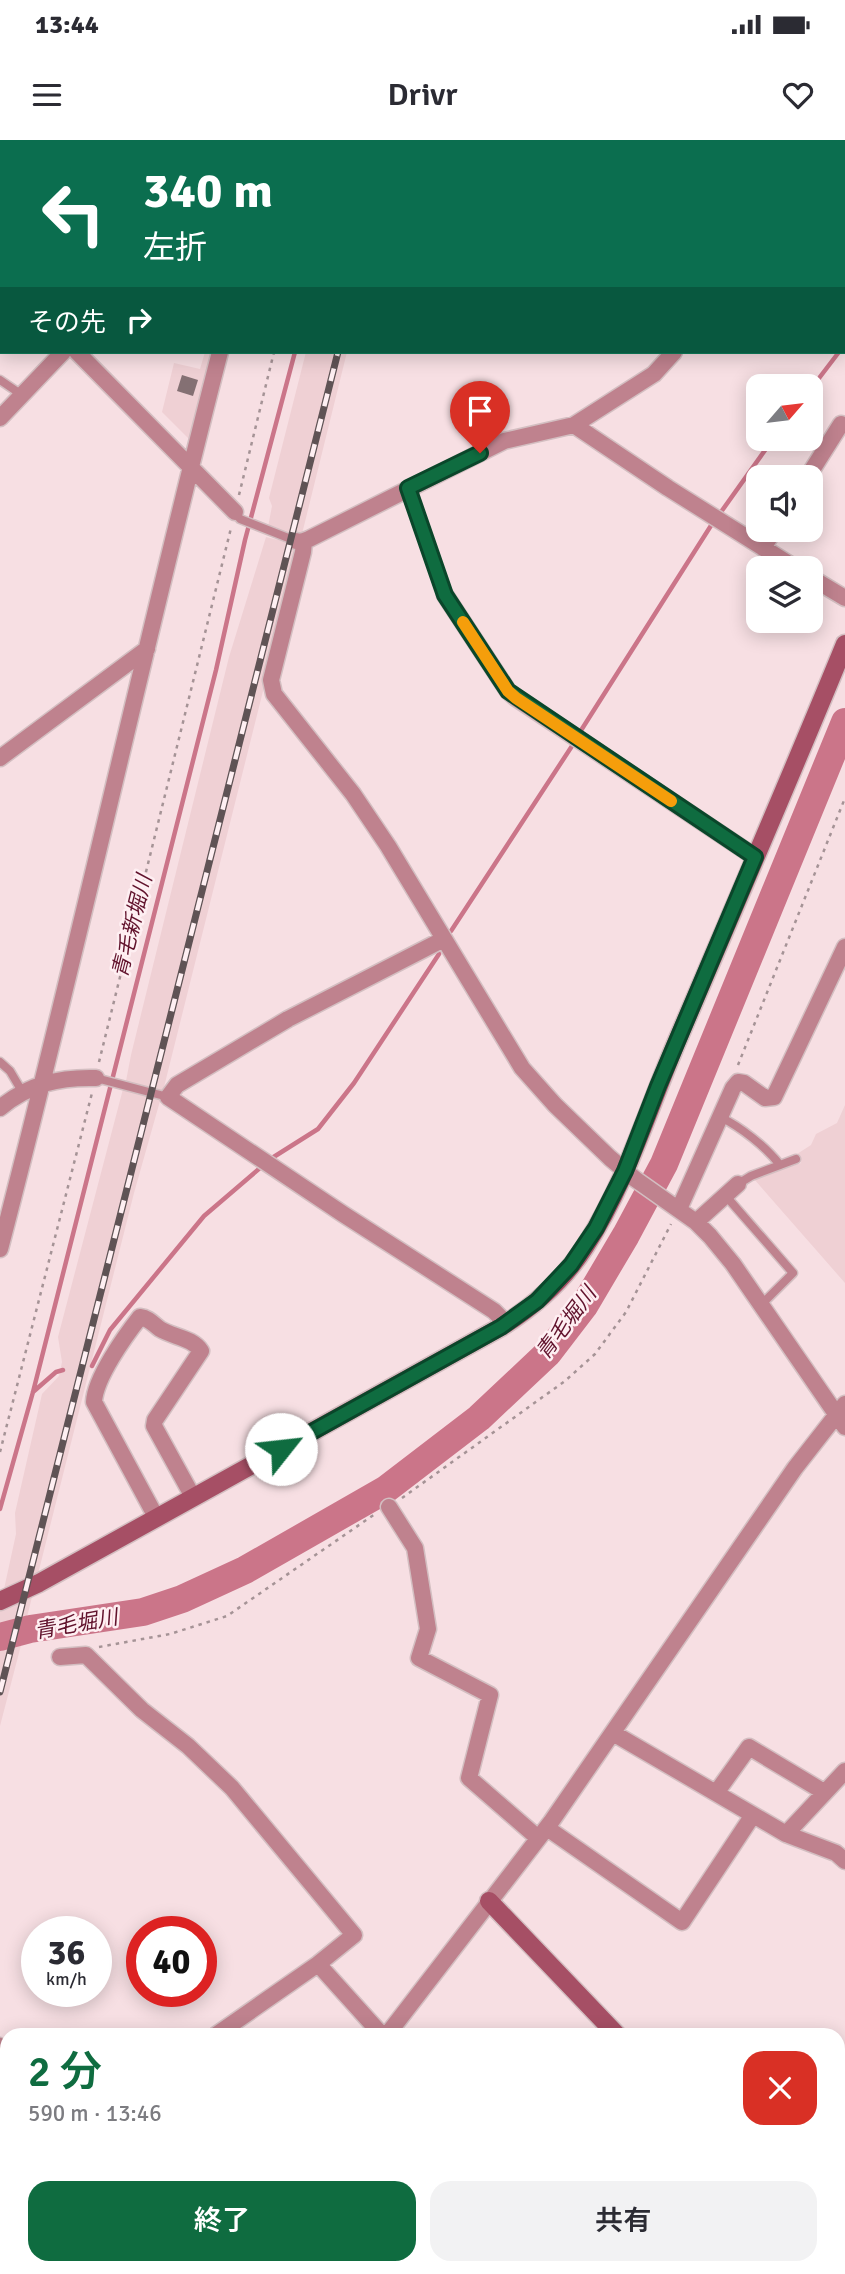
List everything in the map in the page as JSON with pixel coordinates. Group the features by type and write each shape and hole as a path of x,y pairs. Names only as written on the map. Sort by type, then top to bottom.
{"street":[{"path":"0,418 61,354"},
{"path":"79,354 236,519"},
{"path":"0,1249 219,354"},
{"path":"392,2028 543,1833 795,1468 842,1416 733,1264 696,1222 630,1175 555,1105 522,1068 388,846 353,794 272,688 271,680 303,552 300,541 504,441 574,425 654,374 672,354"},
{"path":"815,465 841,424"},
{"path":"574,425 658,482 776,556"},
{"path":"763,548 767,542"},
{"path":"823,585 845,598"},
{"path":"445,595 508,691 516,698 755,857"},
{"path":"0,1601 39,1583 507,1324 537,1301 578,1257 630,1175 658,1086 845,644"},
{"path":"0,758 147,649"},
{"path":"444,939 288,1019 177,1086 168,1097 494,1311 507,1324"},
{"path":"673,1205 738,1082 744,1083 765,1098 775,1097 845,947"},
{"path":"0,1108 12,1098 42,1084 66,1078 97,1077"},
{"path":"696,1222 738,1184"},
{"path":"156,1517 94,1402 95,1393 120,1342 140,1317 197,1344 201,1350 155,1420 154,1426 193,1497"},
{"path":"389,1507 415,1548 428,1629 419,1658 490,1695 469,1778 543,1833 682,1922 753,1815"},
{"path":"60,1657 86,1655 142,1710 188,1746 232,1788 354,1936 226,2028"},
{"path":"613,1732 786,1834 836,1853 845,1861"},
{"path":"716,1793 749,1747 824,1792"},
{"path":"786,1834 845,1771"},
{"path":"489,1901 610,2028"},
{"path":"318,1964 376,2028"}],"lane":[{"path":"0,380 22,395"},
{"path":"408,488 445,595"},
{"path":"236,519 300,541"},
{"path":"0,1062 10,1071 23,1093"},
{"path":"97,1077 168,1097"},
{"path":"720,1117 764,1149 780,1165"},
{"path":"738,1184 751,1175 796,1159"},
{"path":"725,1195 793,1273 761,1305"}],"path":[{"path":"238,496 274,354"},
{"path":"0,1452 236,519"},
{"path":"738,1082 735,1072 845,798"},
{"path":"86,1655 92,1648 170,1634 227,1616 389,1507 565,1381 594,1354 626,1312 673,1205"}],"shaded area":[{"path":"204,354 215,354 193,443 162,412 174,363 200,369"},
{"path":"305,354 347,354 302,534 297,536 268,527 272,506 269,498"},
{"path":"266,537 291,543 297,548 297,555 164,1087 158,1091 126,1081 131,1055 229,657"},
{"path":"123,1089 156,1097 160,1101 134,1193 38,1574 4,1589 16,1534 15,1513 42,1394 59,1376 62,1362 58,1337"},
{"path":"845,1105 845,1283 754,1179 801,1163 797,1154 811,1145 816,1134 837,1123"},
{"path":"33,1593 27,1617 0,1627 0,1609"},
{"path":"21,1645 20,1649 0,1726 0,1651"}],"building":[{"path":"182,375 198,380 193,396 177,391"}],"waterway":[{"name":"青毛新堀川","path":"0,1509 33,1392 216,670 245,540 294,354"},
{"path":"822,374 837,354"},
{"path":"721,512 764,452"},
{"path":"580,732 712,524"},
{"name":"青毛堀川","path":"0,1637 30,1629 143,1612 182,1599 245,1570 385,1490 479,1418 548,1353 584,1306 664,1164 845,722"},
{"path":"451,931 572,746"},
{"path":"272,1158 318,1129 354,1083 439,954"},
{"path":"92,1366 110,1330 204,1216 260,1168"},
{"path":"33,1392 56,1372 63,1370"}],"railway":[{"path":"0,1692 337,354"}],"slow traffic":[{"path":"463,622 508,691 516,698 671,801"}],"route":[{"path":"281,1449 520,1315 552,1287 584,1249 625,1171 755,857 508,691 445,595 408,488 480,453"}]}
